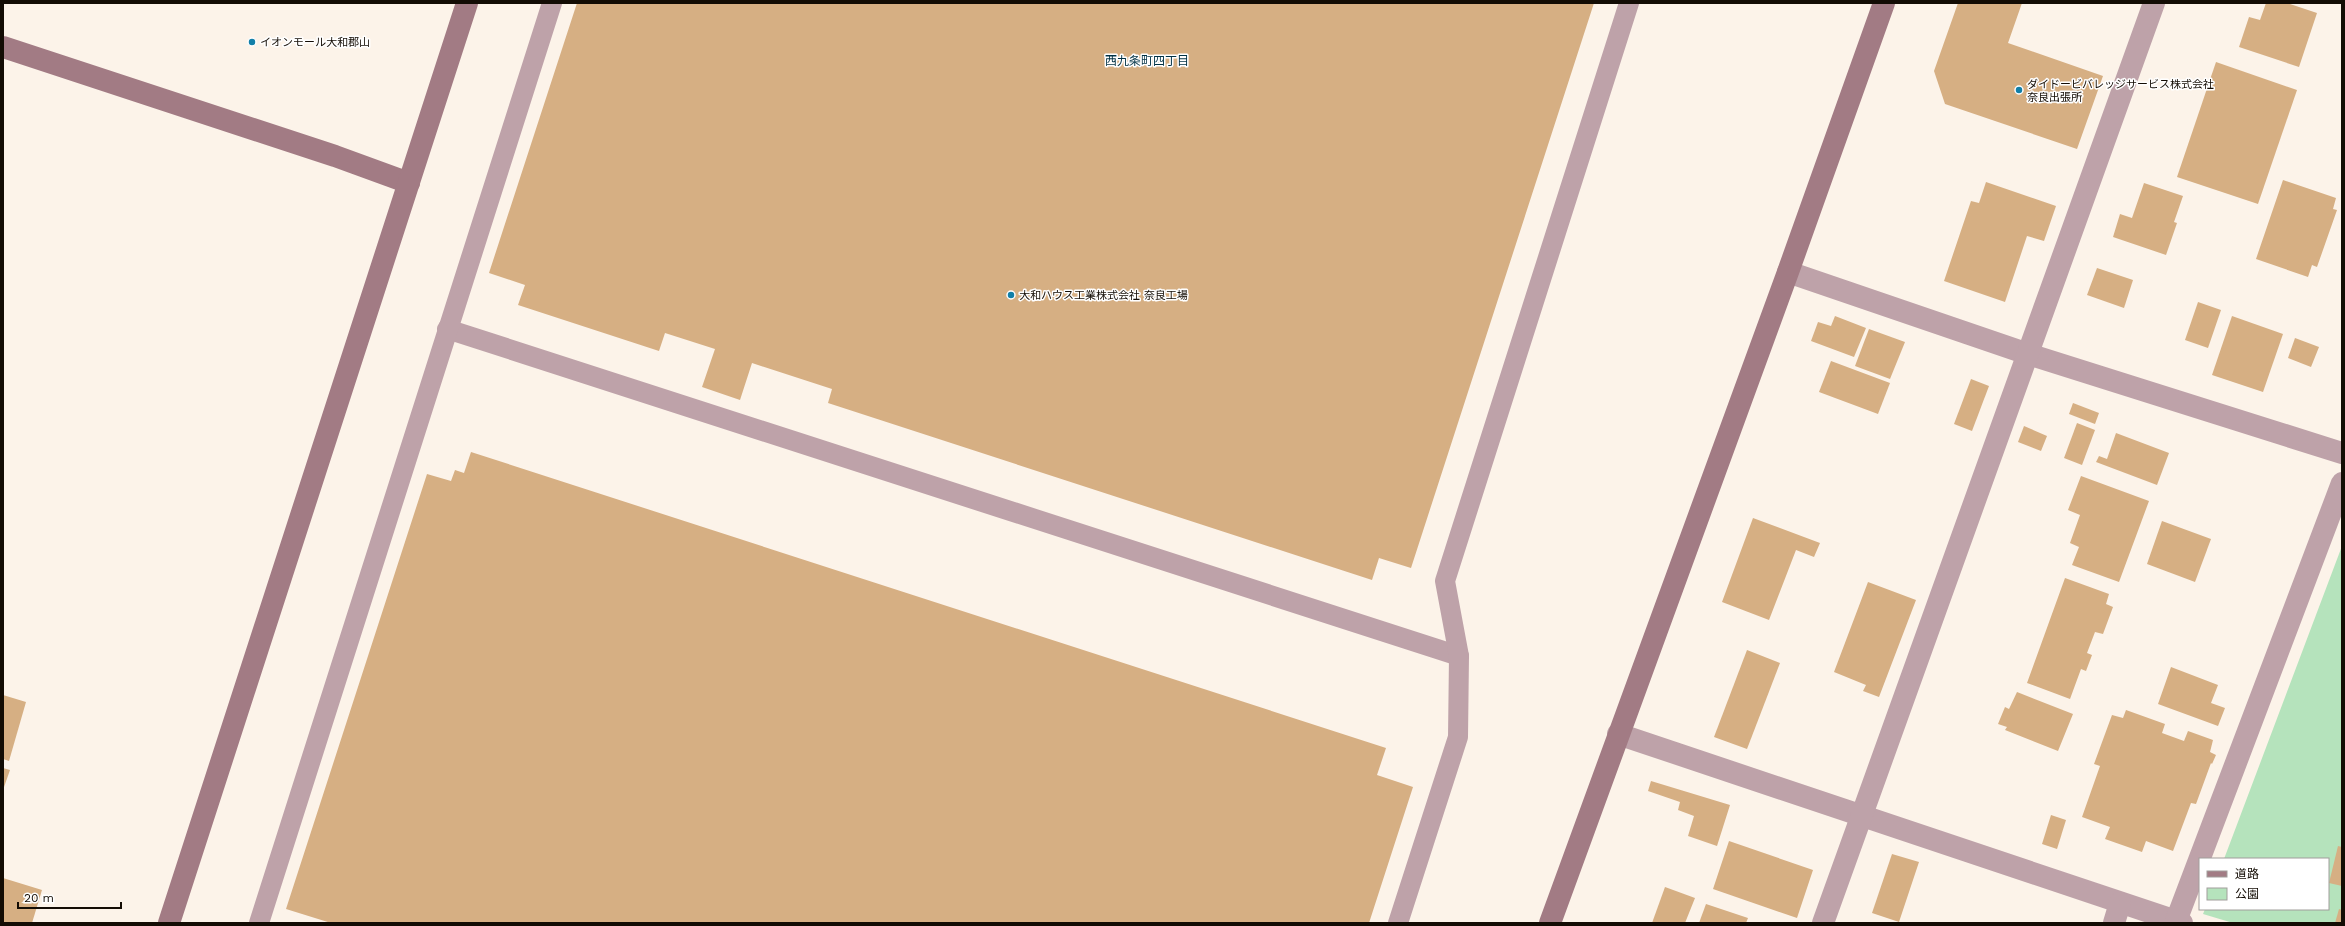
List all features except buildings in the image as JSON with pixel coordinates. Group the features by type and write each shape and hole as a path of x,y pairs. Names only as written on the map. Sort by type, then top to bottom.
{"street":[{"path":"169,923 467,3"},
{"path":"1550,923 1788,272 1884,3"},
{"path":"1823,923 2154,3"},
{"path":"3,47 335,156 409,184"},
{"path":"1788,272 2028,354 2342,453"},
{"path":"2203,858 2342,483"},
{"path":"1618,734 1862,815 2117,913 2179,922 2199,868"}],"lane":[{"path":"259,923 552,3"},
{"path":"1398,923 1458,736 1459,656 1445,581 1629,3"},
{"path":"448,329 1459,656"}],"green space":[{"path":"2342,546 2342,923 2233,923 2203,914 2205,910 2329,910 2329,858 2224,858"}],"place":[{"name":"イオンモール大和郡山","path":"252,42"},
{"name":"ダイドービバレッジサービス株式会社 奈良出張所","path":"2019,90"},
{"name":"大和ハウス工業株式会社 奈良工場","path":"1011,295"}],"district":[{"name":"西九条町四丁目","path":"1147,61"}]}
